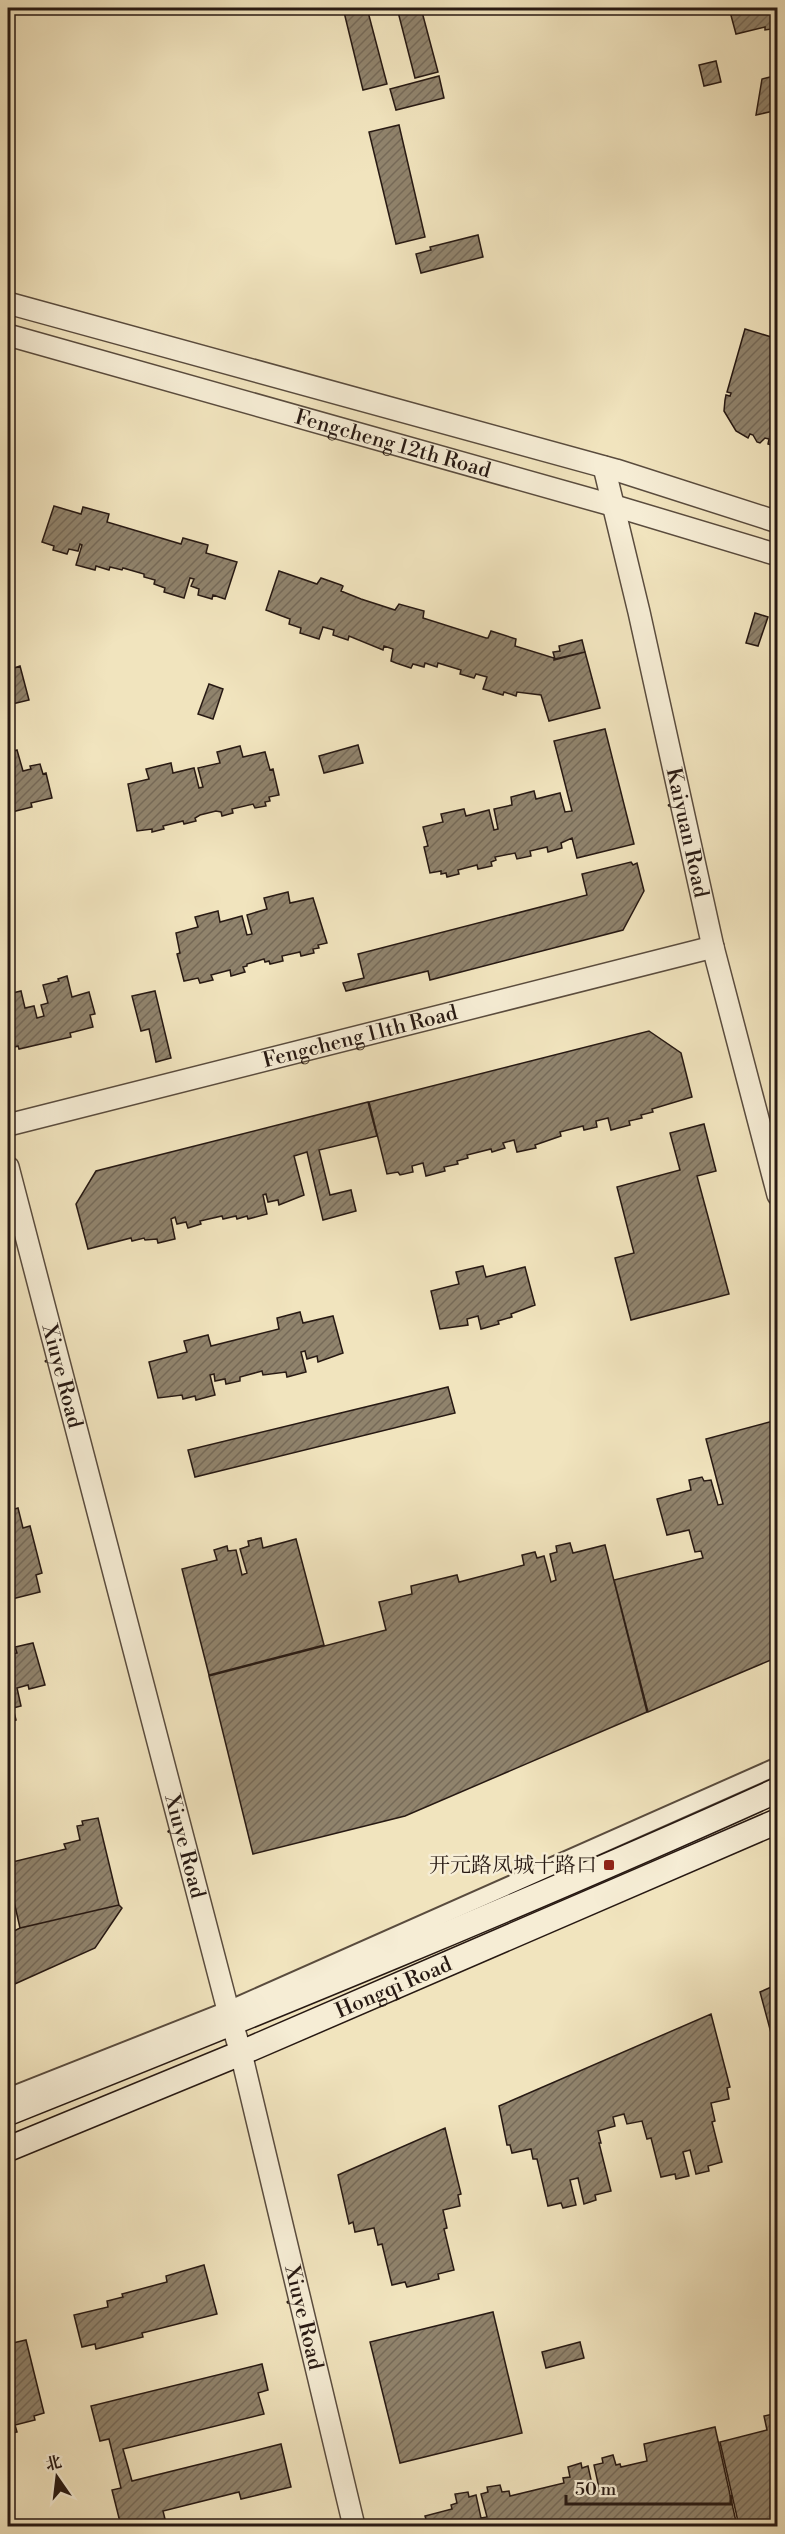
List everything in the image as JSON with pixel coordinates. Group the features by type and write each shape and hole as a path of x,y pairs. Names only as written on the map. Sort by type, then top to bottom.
{"main road":[{"name":"Hongqi Road","path":"8,2114 230,2017 650,1848 777,1790"},
{"name":"Hongqi Road","path":"8,2149 241,2053 777,1821"}],"street":[{"name":"Fengcheng 12th Road","path":"8,303 604,467 777,522"},
{"name":"Fengcheng 12th Road","path":"8,335 615,506 777,555"},
{"name":"Kaiyuan Road","path":"604,467 615,506 713,947 777,1195"},
{"name":"Fengcheng 11th Road","path":"8,1125 713,947"},
{"name":"Xiuye Road","path":"8,1167 241,2053 354,2526"},
{"path":"8,2097 230,2017 777,1766"}],"building":[{"path":"343,8 367,8 387,84 363,90"},
{"path":"397,8 421,8 438,72 415,78"},
{"path":"729,8 778,8 778,28 765,30 765,27 736,34"},
{"path":"716,61 721,82 704,86 699,65"},
{"path":"778,75 778,110 756,115 762,79"},
{"path":"439,76 444,98 396,110 390,89"},
{"path":"399,125 425,237 396,244 369,132"},
{"path":"478,235 483,257 421,273 416,254 431,250 430,247"},
{"path":"745,329 778,339 778,447 768,444 769,439 765,438 760,443 753,435 750,434 748,438 736,431 724,411 726,395 730,396 731,393 727,392"},
{"path":"8,394 13,395 8,427"},
{"path":"54,506 81,514 83,507 109,514 107,522 181,544 183,538 208,545 206,553 237,562 225,599 213,595 212,599 198,595 199,589 191,586 194,579 190,578 184,598 164,592 165,588 154,584 155,580 144,577 144,574 123,568 122,570 110,567 109,570 96,566 95,570 76,565 82,545 80,544 78,551 69,549 67,554 53,550 54,546 42,542"},
{"path":"279,571 317,584 321,578 343,586 341,591 395,610 399,604 424,611 423,618 486,638 491,631 516,639 515,646 554,658 554,660 585,652 600,708 549,721 541,695 517,692 516,696 504,692 503,695 483,689 487,677 476,674 474,678 460,674 461,670 438,663 437,667 425,663 424,667 413,664 411,668 391,661 393,649 384,646 383,650 349,636 348,640 333,635 334,630 323,627 319,639 300,633 301,628 289,624 290,619 266,610"},
{"path":"755,613 768,617 758,646 746,643"},
{"path":"778,634 778,652 773,651"},
{"path":"582,640 585,652 555,659 553,652 560,651 559,646"},
{"path":"20,666 29,700 8,705 8,670"},
{"path":"209,684 223,689 213,719 198,714"},
{"path":"605,729 634,844 577,858 572,838 561,843 562,848 548,852 547,847 530,851 531,856 517,859 515,853 495,857 496,860 491,862 492,866 478,869 477,865 458,870 459,874 447,877 446,873 441,874 441,871 430,873 424,847 428,846 423,827 443,822 441,814 464,809 466,816 489,810 494,830 498,829 494,809 512,805 511,797 534,791 536,799 560,793 565,812 572,811 554,741"},
{"path":"358,745 363,763 324,773 319,756"},
{"path":"240,746 243,757 265,752 270,770 273,769 279,795 269,797 270,801 265,802 266,806 255,808 253,804 232,809 233,813 222,816 221,812 216,811 200,815 195,818 196,821 184,824 183,821 163,826 164,829 152,832 152,829 137,831 128,784 149,779 146,769 171,763 173,773 194,768 199,788 203,787 198,768 220,763 217,752"},
{"path":"17,750 23,771 31,769 30,766 40,764 43,774 46,773 52,798 31,803 32,807 8,813 8,753"},
{"path":"778,794 778,813 773,795"},
{"path":"631,862 633,865 637,863 644,891 623,930 430,980 428,971 346,991 343,983 364,978 358,954 587,895 582,874"},
{"path":"288,892 290,903 313,898 327,943 318,945 319,948 313,949 314,953 301,956 300,952 282,956 283,961 270,964 264,959 247,964 243,967 245,972 231,976 230,970 211,975 213,980 200,983 198,978 184,981 177,954 180,953 176,933 198,927 195,917 218,911 220,922 242,916 247,935 252,934 247,915 267,909 264,898"},
{"path":"67,976 72,997 89,992 95,1014 90,1015 93,1027 70,1033 71,1037 19,1049 18,1046 8,1049 8,994 21,991 25,1008 34,1006 37,1018 44,1016 41,1005 48,1003 43,985 59,981 58,979"},
{"path":"155,991 171,1058 156,1062 149,1029 141,1031 132,996"},
{"path":"649,1031 681,1053 692,1097 652,1109 653,1112 641,1115 642,1118 629,1121 630,1125 611,1130 608,1118 596,1121 597,1127 584,1130 583,1126 560,1132 561,1136 535,1145 536,1148 517,1152 514,1140 503,1143 505,1148 467,1155 468,1158 457,1161 458,1164 444,1167 445,1171 426,1176 423,1163 412,1166 413,1172 400,1175 398,1172 387,1174 369,1102"},
{"path":"368,1102 377,1136 319,1150 330,1195 351,1190 356,1211 323,1220 307,1152 294,1156 304,1195 279,1205 278,1200 268,1202 266,1194 263,1195 267,1214 248,1219 247,1216 237,1219 236,1216 223,1219 222,1216 200,1221 201,1224 188,1228 186,1222 177,1224 175,1217 171,1219 175,1239 158,1243 157,1239 145,1240 144,1238 132,1241 131,1238 88,1249 76,1204 96,1171"},
{"path":"704,1124 716,1171 697,1176 729,1294 631,1320 615,1258 634,1253 617,1187 680,1170 670,1133"},
{"path":"483,1266 486,1277 525,1267 535,1305 511,1314 512,1317 498,1321 499,1324 481,1329 478,1316 467,1319 468,1325 440,1329 431,1291 459,1284 456,1272"},
{"path":"300,1312 303,1323 333,1316 343,1353 318,1362 317,1356 307,1359 305,1351 301,1352 306,1372 287,1377 286,1372 263,1375 262,1371 240,1377 240,1381 226,1384 225,1379 215,1381 214,1374 210,1375 215,1395 196,1400 195,1396 183,1399 182,1395 158,1398 149,1362 187,1352 184,1341 208,1335 211,1346 279,1329 277,1318"},
{"path":"448,1387 455,1413 195,1477 188,1450"},
{"path":"777,1420 778,1657 648,1712 614,1580 703,1558 701,1551 695,1552 689,1530 667,1535 657,1499 691,1490 689,1480 702,1477 704,1481 711,1480 718,1505 723,1504 706,1439"},
{"path":"18,1508 23,1528 30,1526 42,1573 36,1575 40,1592 8,1600 8,1511"},
{"path":"261,1538 263,1548 296,1539 324,1645 209,1675 182,1569 217,1560 214,1550 227,1546 228,1551 236,1550 242,1575 247,1573 240,1549 249,1546 248,1541"},
{"path":"570,1543 573,1553 605,1545 647,1712 405,1816 253,1854 209,1676 386,1630 379,1602 412,1594 411,1586 457,1575 459,1582 524,1565 522,1555 535,1552 537,1558 544,1556 551,1582 556,1580 550,1554 557,1552 556,1546"},
{"path":"33,1643 45,1685 29,1689 28,1685 17,1688 21,1706 13,1708 16,1720 8,1723 8,1655 17,1653 15,1647"},
{"path":"98,1818 119,1905 20,1928 13,1897 8,1899 8,1863 66,1849 64,1844 80,1840 77,1826 83,1825 82,1821"},
{"path":"119,1905 122,1908 95,1948 8,1987 8,1934 20,1928"},
{"path":"778,1984 778,2059 760,1992"},
{"path":"711,2014 730,2087 727,2088 729,2099 711,2103 715,2121 712,2122 722,2162 708,2166 709,2171 696,2174 690,2150 683,2152 689,2176 676,2179 675,2174 661,2177 651,2138 647,2139 642,2121 627,2124 624,2114 613,2117 615,2126 598,2131 611,2191 595,2195 596,2200 584,2204 578,2178 570,2180 576,2205 563,2208 561,2203 548,2206 537,2159 533,2159 531,2149 512,2153 510,2145 507,2145 499,2106"},
{"path":"445,2128 461,2194 458,2195 460,2206 443,2210 447,2228 444,2229 454,2270 438,2274 439,2279 407,2287 405,2282 392,2285 382,2244 378,2245 374,2228 355,2232 353,2222 349,2224 338,2175"},
{"path":"204,2265 217,2314 142,2333 143,2337 96,2349 95,2344 82,2347 74,2315 108,2307 107,2301 123,2297 122,2294 167,2282 166,2276"},
{"path":"493,2312 522,2433 400,2463 370,2342"},
{"path":"26,2340 44,2413 34,2416 35,2420 15,2425 17,2432 8,2434 8,2344"},
{"path":"580,2342 584,2358 546,2368 542,2352"},
{"path":"262,2364 268,2390 258,2393 264,2414 123,2449 132,2481 281,2444 291,2487 241,2499 239,2492 163,2511 166,2523 153,2526 121,2526 112,2490 121,2488 109,2439 100,2441 91,2406"},
{"path":"778,2413 778,2519 739,2526 720,2442 767,2430 764,2416"},
{"path":"715,2427 737,2526 428,2526 425,2516 452,2509 451,2505 457,2503 455,2494 468,2492 469,2497 476,2495 481,2518 487,2517 481,2494 488,2492 487,2487 500,2485 502,2492 509,2491 510,2496 564,2483 563,2478 570,2477 568,2467 581,2463 582,2468 588,2466 593,2489 599,2488 594,2465 603,2463 602,2458 613,2455 616,2465 620,2464 621,2467 647,2461 644,2444"}],"place":[{"name":"开元路凤城十路口","path":"609,1865"}]}
